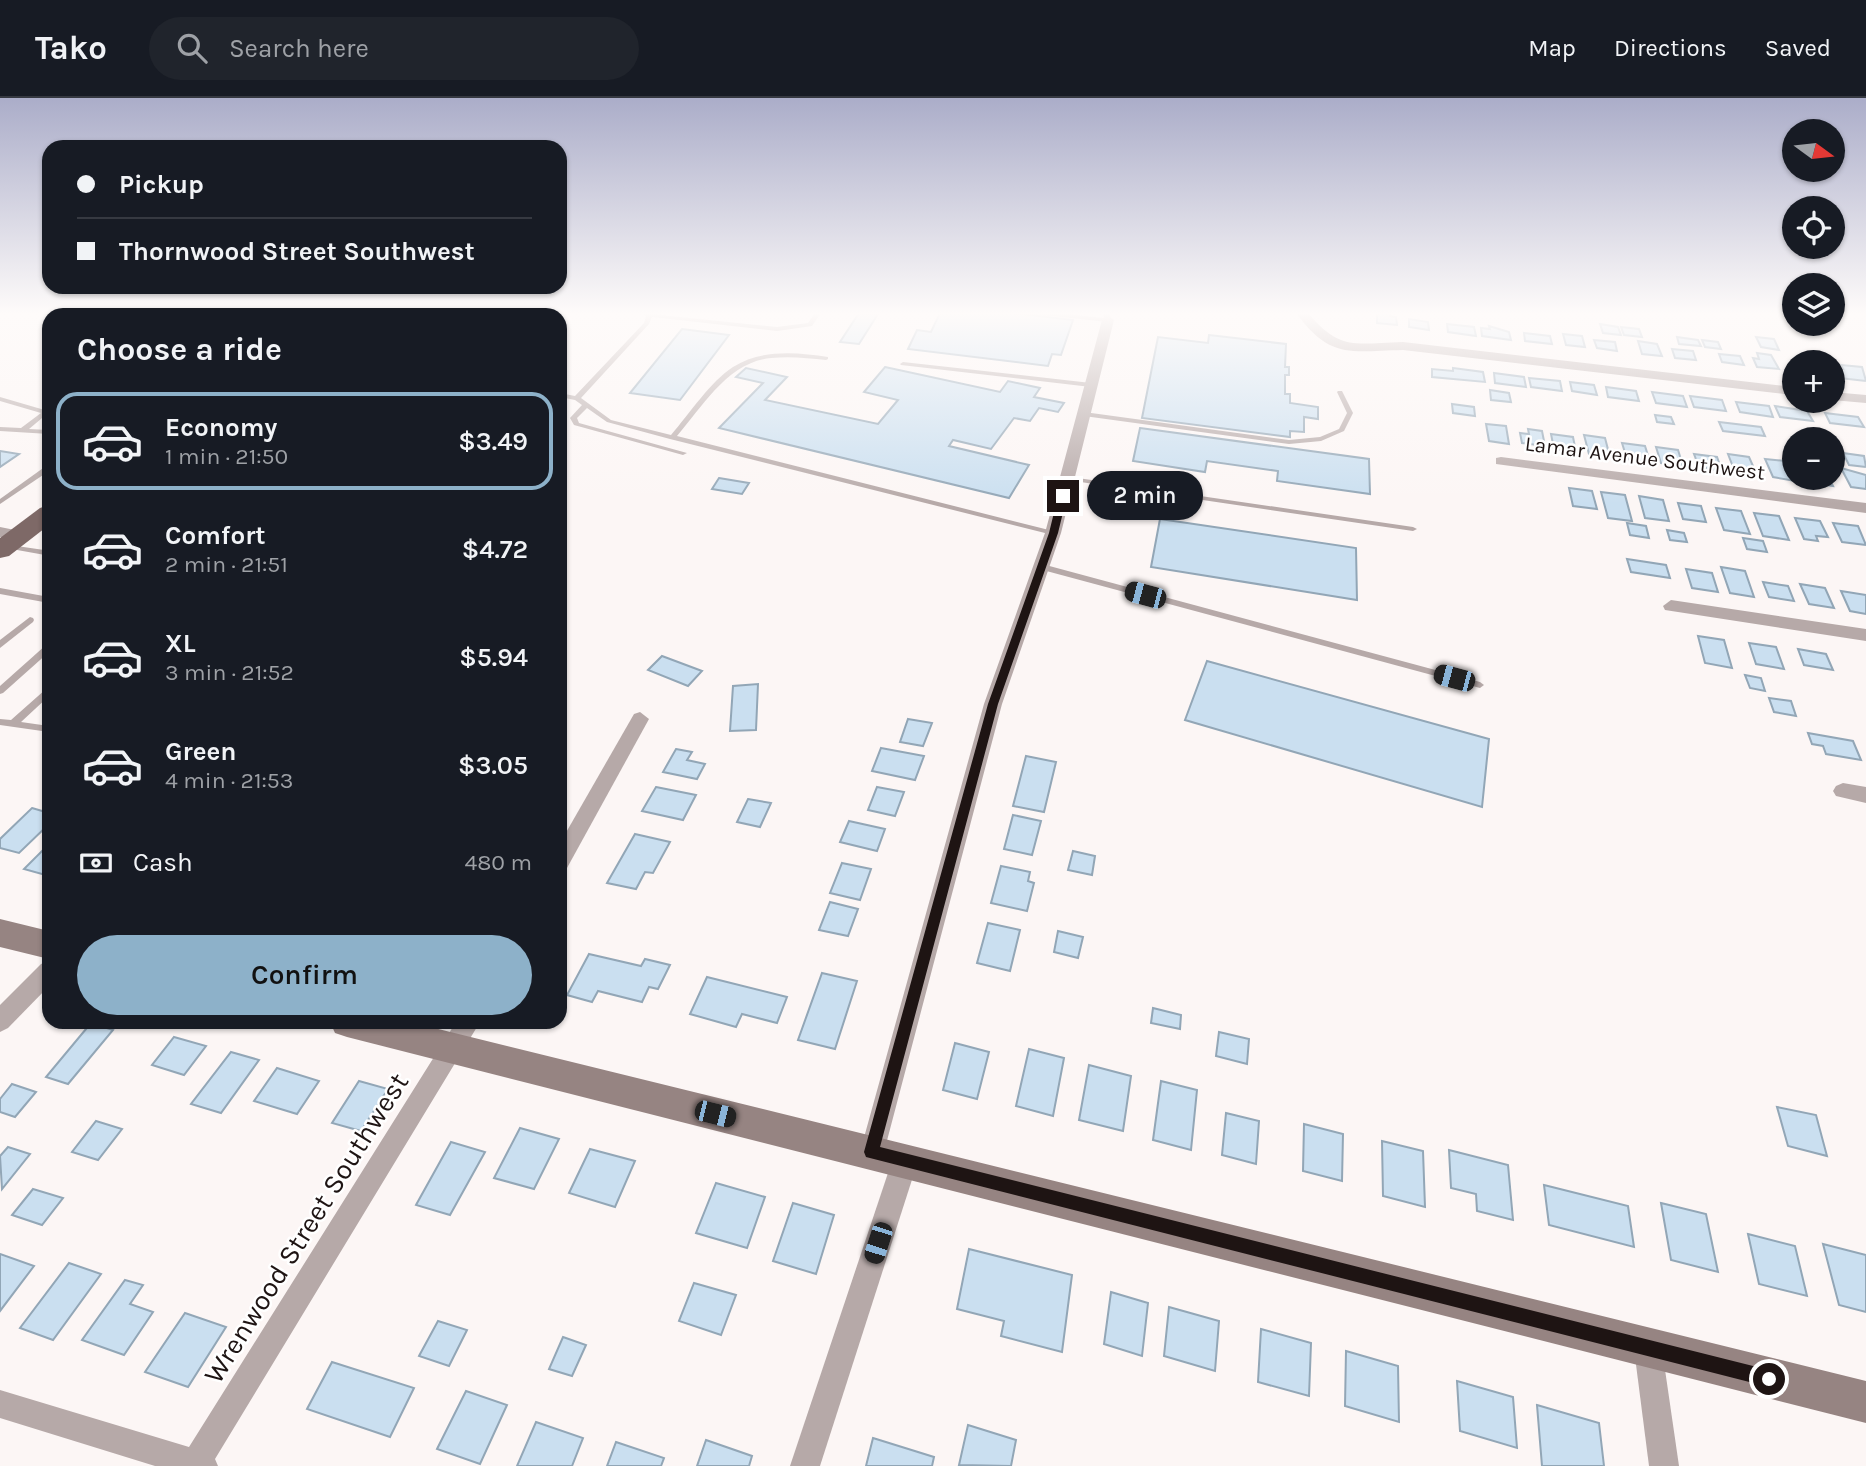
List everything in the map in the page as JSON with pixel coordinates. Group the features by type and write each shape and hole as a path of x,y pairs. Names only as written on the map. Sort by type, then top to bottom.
{"main road":[{"path":"6,541 42,518"},
{"path":"0,933 42,943"},
{"path":"404,1029 462,1036 888,1157 1866,1402"}],"street":[{"path":"806,1466 888,1157 993,704 1053,533 1093,377"},
{"path":"1671,377 1782,390"},
{"path":"1845,398 1866,400"},
{"name":"Lamar Avenue Southwest","path":"1501,461 1866,508"},
{"path":"1671,606 1866,635"},
{"path":"567,849 640,719"},
{"path":"1843,791 1866,795"},
{"path":"0,1021 42,978"},
{"name":"Wrenwood Street Southwest","path":"197,1465 462,1036"},
{"path":"1648,1349 1664,1466"},
{"path":"0,1404 197,1465"}],"lane":[{"path":"577,398 597,377"},
{"path":"671,438 726,377"},
{"path":"1018,377 1091,385"},
{"path":"1084,414 1303,442 1342,430 1350,413 1340,392"},
{"path":"567,396 577,398 609,421 1053,533"},
{"path":"0,399 42,411"},
{"path":"586,405 573,418 576,424 683,453"},
{"path":"22,431 42,415"},
{"path":"0,429 42,432"},
{"path":"0,502 42,473"},
{"path":"1067,478 1413,529"},
{"path":"6,541 42,552"},
{"path":"1042,567 1480,685"},
{"path":"0,591 42,599"},
{"path":"0,645 30,620"},
{"path":"0,691 42,654"},
{"path":"13,724 42,697"},
{"path":"0,722 42,728"}],"building":[{"path":"643,377 697,377 680,400 630,393"},
{"path":"736,377 787,377 765,400 878,424 898,400 864,392 877,377 930,377 1000,392 1008,381 1040,388 1034,397 1064,403 1058,412 1039,408 1030,421 1014,418 991,449 953,440 949,446 1029,465 1009,498 719,428 763,383"},
{"path":"1150,377 1285,377 1285,394 1290,394 1290,403 1318,407 1318,419 1304,417 1304,432 1290,431 1290,437 1142,418"},
{"path":"1432,377 1484,377 1485,382"},
{"path":"1494,377 1523,377 1526,387 1495,383"},
{"path":"1845,377 1865,377 1866,381 1845,379"},
{"path":"1529,378 1560,381 1562,391 1531,387"},
{"path":"1570,382 1594,385 1597,395 1572,391"},
{"path":"1606,387 1636,391 1639,401 1608,397"},
{"path":"1490,390 1509,393 1511,402 1491,400"},
{"path":"1652,392 1683,396 1687,407 1656,403"},
{"path":"1690,396 1722,400 1726,411 1694,407"},
{"path":"1736,402 1769,406 1773,417 1740,412"},
{"path":"1452,404 1474,407 1475,416 1453,413"},
{"path":"1775,406 1782,407 1782,413 1808,413 1813,421 1780,417"},
{"path":"1825,413 1858,417 1864,427 1830,423"},
{"path":"1655,415 1671,417 1674,424 1657,422"},
{"path":"1719,422 1761,427 1765,436 1723,431"},
{"path":"1486,424 1506,426 1509,444 1489,441"},
{"path":"1140,428 1369,459 1370,494 1277,481 1278,471 1207,461 1205,472 1133,461"},
{"path":"1528,429 1542,431 1545,446 1522,443 1520,433 1529,434"},
{"path":"1551,434 1573,437 1576,452 1554,449"},
{"path":"1584,435 1605,438 1610,457 1589,454"},
{"path":"1622,443 1645,446 1650,462 1627,459"},
{"path":"1656,447 1678,450 1683,466 1661,463"},
{"path":"0,451 19,454 0,467"},
{"path":"1845,453 1864,456 1866,467 1849,465"},
{"path":"1694,454 1717,457 1722,471 1699,467"},
{"path":"1728,454 1749,457 1757,475 1735,472"},
{"path":"1765,459 1782,461 1782,479 1773,477"},
{"path":"1845,469 1866,475 1866,489 1851,487"},
{"path":"719,478 749,483 742,494 712,489"},
{"path":"1569,488 1592,491 1597,509 1573,506"},
{"path":"1601,492 1625,495 1632,521 1608,518"},
{"path":"1639,496 1663,500 1669,521 1645,518"},
{"path":"1678,503 1701,506 1706,522 1683,519"},
{"path":"1716,508 1741,511 1750,534 1724,530"},
{"path":"1754,513 1779,516 1789,540 1763,536"},
{"path":"1795,518 1820,521 1828,537 1816,536 1818,541 1804,539"},
{"path":"1160,519 1356,548 1357,600 1151,567"},
{"path":"1627,523 1646,526 1649,538 1630,535"},
{"path":"1833,523 1858,526 1866,545 1842,542"},
{"path":"1667,530 1684,533 1687,542 1670,540"},
{"path":"1743,538 1763,541 1767,552 1747,549"},
{"path":"1627,559 1666,565 1670,578 1631,572"},
{"path":"1721,567 1745,571 1754,597 1730,593"},
{"path":"1686,569 1712,573 1718,592 1692,588"},
{"path":"1763,582 1788,586 1794,601 1769,597"},
{"path":"1800,584 1825,588 1834,608 1809,604"},
{"path":"1841,591 1866,595 1866,614 1850,611"},
{"path":"1698,636 1724,640 1732,668 1705,663"},
{"path":"1749,643 1776,647 1784,669 1756,664"},
{"path":"1798,649 1826,654 1833,670 1804,665"},
{"path":"662,656 702,671 688,686 648,670"},
{"path":"1207,661 1489,739 1482,807 1185,720"},
{"path":"1745,675 1761,678 1765,691 1750,688"},
{"path":"758,684 756,730 730,731 733,686"},
{"path":"1769,698 1791,701 1796,716 1774,712"},
{"path":"908,719 932,723 923,746 900,742"},
{"path":"1808,733 1853,741 1861,760 1826,754 1823,746 1812,744"},
{"path":"881,748 924,756 915,780 872,771"},
{"path":"676,749 692,752 687,760 705,764 697,779 663,772"},
{"path":"1026,756 1056,762 1044,812 1013,806"},
{"path":"656,787 696,795 683,820 642,811"},
{"path":"877,787 904,792 895,816 868,810"},
{"path":"748,799 771,803 760,827 737,822"},
{"path":"32,808 42,811 42,831 19,853 0,848 0,839"},
{"path":"1013,815 1041,821 1032,855 1004,849"},
{"path":"849,821 885,829 877,851 840,842"},
{"path":"635,834 670,842 653,873 645,872 636,889 607,883"},
{"path":"42,851 42,874 24,869"},
{"path":"1073,851 1095,856 1092,875 1068,870"},
{"path":"842,863 871,869 860,900 830,893"},
{"path":"1001,866 1030,872 1028,881 1034,883 1027,911 991,903"},
{"path":"830,902 858,909 848,936 819,930"},
{"path":"988,923 1020,930 1010,971 977,963"},
{"path":"1058,931 1083,937 1078,958 1054,952"},
{"path":"589,954 641,966 645,959 670,965 658,989 649,987 642,1002 598,991 592,1002 567,995"},
{"path":"822,973 857,981 835,1049 798,1040"},
{"path":"707,977 787,997 777,1023 742,1014 736,1027 690,1014"},
{"path":"1153,1008 1181,1015 1180,1029 1151,1023"},
{"path":"86,1029 113,1030 68,1084 46,1077"},
{"path":"1219,1032 1249,1039 1247,1064 1216,1056"},
{"path":"174,1037 206,1046 184,1075 152,1065"},
{"path":"955,1043 989,1052 977,1099 943,1090"},
{"path":"1029,1049 1064,1058 1053,1116 1016,1106"},
{"path":"231,1052 259,1060 221,1113 191,1104"},
{"path":"1089,1065 1131,1076 1123,1131 1079,1120"},
{"path":"277,1068 319,1081 297,1114 254,1101"},
{"path":"359,1081 388,1089 361,1131 332,1123"},
{"path":"1161,1081 1197,1090 1191,1150 1153,1140"},
{"path":"12,1084 36,1092 15,1117 0,1112 0,1099"},
{"path":"1777,1107 1816,1115 1827,1156 1788,1146"},
{"path":"1226,1113 1259,1121 1256,1164 1222,1155"},
{"path":"96,1121 122,1129 98,1160 72,1152"},
{"path":"1304,1124 1343,1134 1342,1181 1303,1171"},
{"path":"520,1128 559,1139 534,1189 494,1178"},
{"path":"1382,1141 1423,1151 1425,1207 1383,1196"},
{"path":"451,1142 485,1152 450,1215 416,1205"},
{"path":"8,1147 30,1154 2,1189 0,1156"},
{"path":"590,1149 635,1161 615,1207 569,1193"},
{"path":"1449,1150 1508,1165 1513,1220 1477,1211 1476,1194 1451,1188"},
{"path":"716,1183 765,1197 747,1248 696,1233"},
{"path":"1544,1185 1628,1206 1634,1247 1549,1225"},
{"path":"33,1189 63,1198 42,1225 12,1215"},
{"path":"793,1203 834,1215 816,1274 773,1261"},
{"path":"1661,1203 1706,1214 1718,1272 1671,1260"},
{"path":"1748,1234 1795,1246 1807,1296 1759,1284"},
{"path":"1823,1244 1866,1255 1866,1312 1839,1305"},
{"path":"969,1249 1072,1275 1062,1352 1001,1336 1004,1321 957,1309"},
{"path":"0,1254 34,1266 0,1311"},
{"path":"69,1263 101,1274 53,1340 20,1328"},
{"path":"125,1280 143,1285 130,1304 153,1312 124,1355 82,1340"},
{"path":"694,1283 736,1295 721,1335 679,1321"},
{"path":"1111,1292 1148,1303 1142,1356 1104,1344"},
{"path":"1169,1307 1219,1321 1215,1371 1164,1356"},
{"path":"185,1313 226,1327 188,1387 145,1372"},
{"path":"438,1321 467,1330 449,1366 419,1356"},
{"path":"1261,1329 1311,1343 1309,1396 1258,1382"},
{"path":"563,1337 586,1345 572,1376 549,1369"},
{"path":"1346,1351 1398,1366 1399,1422 1345,1406"},
{"path":"332,1362 414,1388 390,1437 307,1409"},
{"path":"1457,1381 1513,1397 1517,1448 1460,1431"},
{"path":"466,1391 507,1405 480,1464 437,1449"},
{"path":"1537,1405 1599,1423 1604,1466 1542,1466"},
{"path":"536,1422 583,1438 572,1466 517,1466"},
{"path":"968,1425 1016,1440 1011,1466 959,1465"},
{"path":"873,1438 934,1457 932,1466 866,1466"},
{"path":"706,1440 752,1456 749,1466 697,1466"},
{"path":"616,1442 664,1458 661,1466 607,1466"}],"route":[{"path":"1063,496 1053,533 993,704 872,1152 1769,1379"}]}
